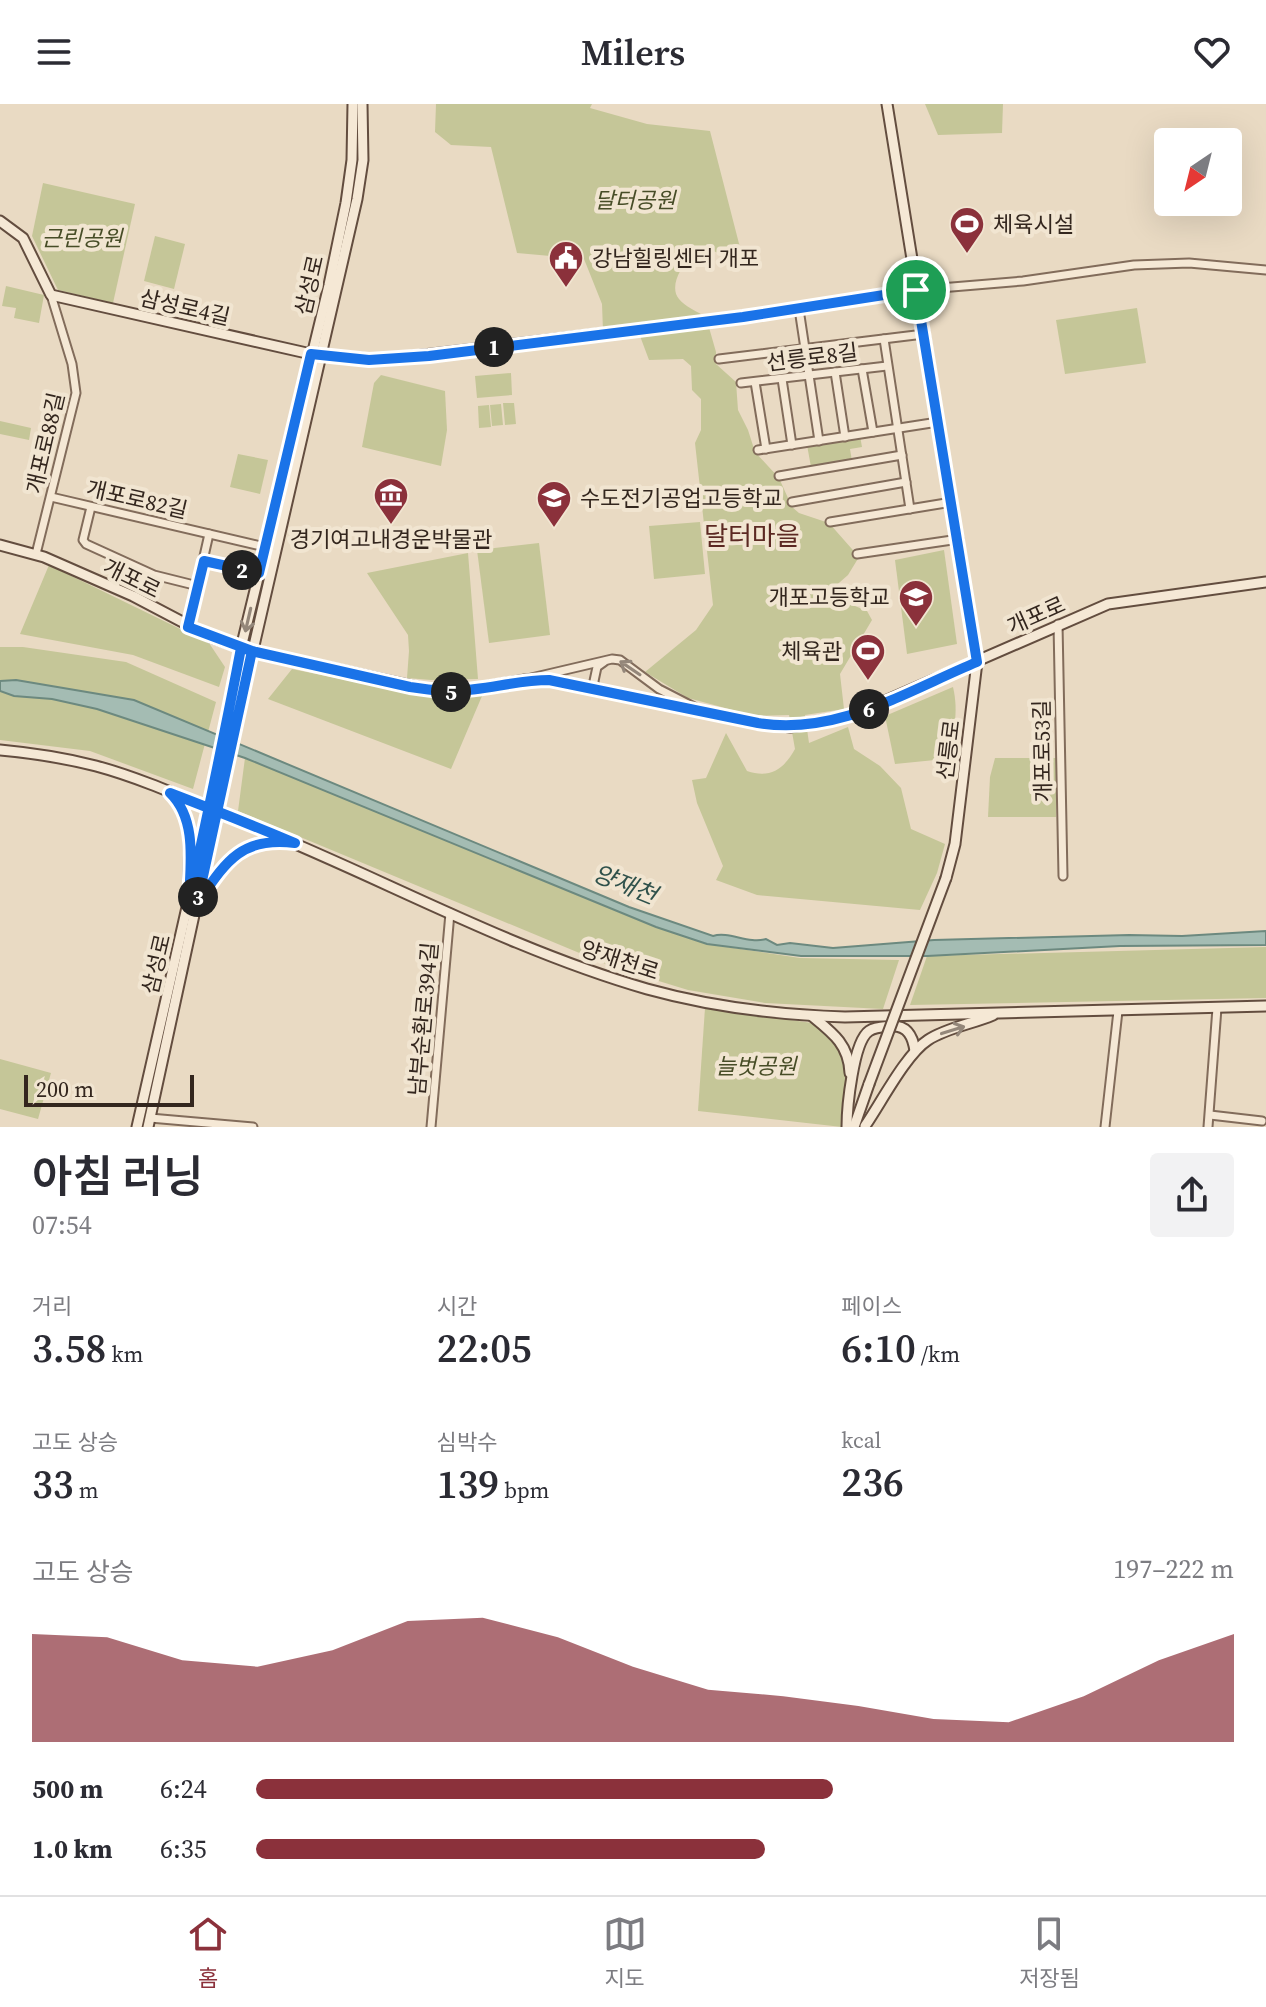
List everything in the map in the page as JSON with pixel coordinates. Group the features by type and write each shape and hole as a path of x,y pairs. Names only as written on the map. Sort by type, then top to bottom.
{"street":[{"name":"삼성로","path":"149,1122 208,830 237,699 252,651 316,354 346,203 352,160 353,104"},
{"name":"삼성로","path":"237,699 241,648 265,547 357,199 363,160 362,104"},
{"name":"선릉로","path":"858,1126 869,1084 946,878 955,844 977,662 887,104"},
{"path":"0,221 23,238 51,295"},
{"path":"916,290 1023,281 1134,265 1189,263 1266,270"},
{"name":"삼성로4길","path":"51,295 316,354 369,360 714,320 916,290"},
{"name":"개포로88길","path":"36,554 74,406 76,387 51,295"},
{"path":"799,309 819,441"},
{"path":"719,359 924,334"},
{"path":"884,339 910,509"},
{"name":"선릉로8길","path":"741,383 887,366"},
{"path":"862,369 873,432"},
{"path":"835,372 845,437"},
{"path":"782,379 792,445"},
{"path":"755,382 762,449 938,422"},
{"path":"779,476 902,455"},
{"path":"792,502 906,482"},
{"name":"개포로82길","path":"51,497 209,534 188,627"},
{"path":"830,522 952,502"},
{"name":"개포로82길","path":"91,507 83,540 86,544 154,575 198,586"},
{"path":"209,534 265,547"},
{"path":"857,554 959,539"},
{"name":"개포로","path":"0,545 36,554 133,596 188,627 252,651 436,691 549,680 774,726 816,724 853,715 1058,624 1121,602 1266,582"},
{"path":"204,561 259,573"},
{"name":"개포로53길","path":"1058,624 1063,876"},
{"path":"595,688 597,667 606,660"},
{"path":"525,680 606,660 620,660 659,689 696,708"},
{"name":"양재천로","path":"0,750 96,766 295,843 539,951 648,989 719,1005 812,1016 895,1017 1266,1006"},
{"path":"170,793 180,803 187,820 193,902"},
{"path":"193,902 238,852 277,841 295,843"},
{"name":"삼성로","path":"137,1127 193,902"},
{"name":"남부순환로394길","path":"431,1127 450,913"},
{"path":"1208,1127 1217,1008"},
{"path":"1105,1127 1118,1011"},
{"path":"858,1126 915,1051 928,1040 1001,1012"},
{"path":"812,1016 846,1049 858,1126"},
{"path":"850,1082 864,1036 869,1030 899,1026 908,1031 915,1051"},
{"path":"1210,1115 1262,1121"},
{"path":"149,1122 253,1127"}],"green space":[{"name":"달터공원","path":"436,104 592,104 590,108 647,124 710,131 744,263 703,247 681,270 675,285 676,293 684,304 706,317 716,352 716,364 736,382 738,410 755,452 779,478 792,507 799,513 829,523 859,557 848,575 832,589 843,601 867,611 872,620 840,674 844,709 805,715 809,743 848,727 854,749 880,766 901,788 911,829 945,844 937,873 920,910 757,895 716,880 723,866 697,803 692,780 706,778 726,733 747,771 755,773 769,773 781,767 795,749 789,715 755,716 688,698 645,672 696,630 713,605 695,443 701,430 701,399 692,390 691,366 683,359 649,360 640,336 626,331 603,331 602,304 584,259 517,253 491,147 451,145 435,132"},
{"path":"925,104 1003,104 1002,133 938,135"},
{"name":"근린공원","path":"43,183 135,204 113,303 58,290 32,236"},
{"path":"155,236 185,244 174,289 144,281"},
{"path":"6,286 44,295 39,323 14,318 16,308 2,306"},
{"path":"1137,308 1146,363 1065,374 1056,320"},
{"path":"511,373 512,395 477,398 475,376"},
{"path":"381,375 445,391 447,430 441,466 362,447 374,383"},
{"path":"503,403 514,403 516,424 505,425"},
{"path":"501,404 503,425 492,426 490,405"},
{"path":"489,405 491,427 479,428 478,406"},
{"path":"0,421 31,428 29,440 0,434"},
{"path":"860,436 862,447 850,449 852,461 811,467 807,445"},
{"path":"238,454 268,460 260,494 230,487"},
{"path":"700,522 705,574 654,579 649,526"},
{"path":"539,543 550,635 489,643 477,550"},
{"path":"944,550 957,644 907,654 895,560"},
{"path":"468,553 478,679 407,678 408,635 367,573"},
{"path":"49,565 209,643 225,667 219,687 133,655 20,634"},
{"path":"0,647 23,647 126,662 216,702 193,789 90,751 0,740"},
{"path":"292,669 424,696 482,696 451,769 268,699"},
{"path":"953,687 955,723 945,759 895,764 885,716"},
{"path":"245,758 655,927 707,944 800,958 899,960 883,1009 765,1003 688,990 613,967 238,811"},
{"path":"995,758 1056,758 1056,817 988,817 990,777"},
{"path":"1266,947 1266,998 910,1005 927,956"},
{"name":"늘벗공원","path":"705,1008 812,1023 827,1031 851,1068 842,1127 698,1111"},
{"path":"0,1059 51,1073 38,1119 0,1109"}],"shaded area":[{"path":"16,680 134,700 629,907 713,936 766,939 777,945 790,943 833,948 934,940 1182,936 1266,931 1266,945 1120,946 927,956 801,956 707,944 656,927 245,758 97,709 0,691 0,681"}],"place":[{"name":"체육시설","path":"967,255"},
{"name":"강남힐링센터 개포","path":"566,289"},
{"name":"경기여고내경운박물관","path":"391,526"},
{"name":"수도전기공업고등학교","path":"554,529"},
{"name":"개포고등학교","path":"916,628"},
{"name":"체육관","path":"868,682"}],"district":[{"name":"달터마을","path":"752,536"}],"route":[{"path":"916,290 743,317 429,356 369,360 311,354 259,573 204,561 188,627 211,637 241,648 252,651 241,702 220,796 212,832 197,904 214,877 238,852 277,841 295,843 219,812 207,808 170,793 180,803 187,820 189,901 205,828 218,762 232,696 241,648 436,691 452,692 525,680 549,680 790,727 836,721 977,662 916,290"}],"water label":[{"name":"양재천","path":"625,884"}]}
